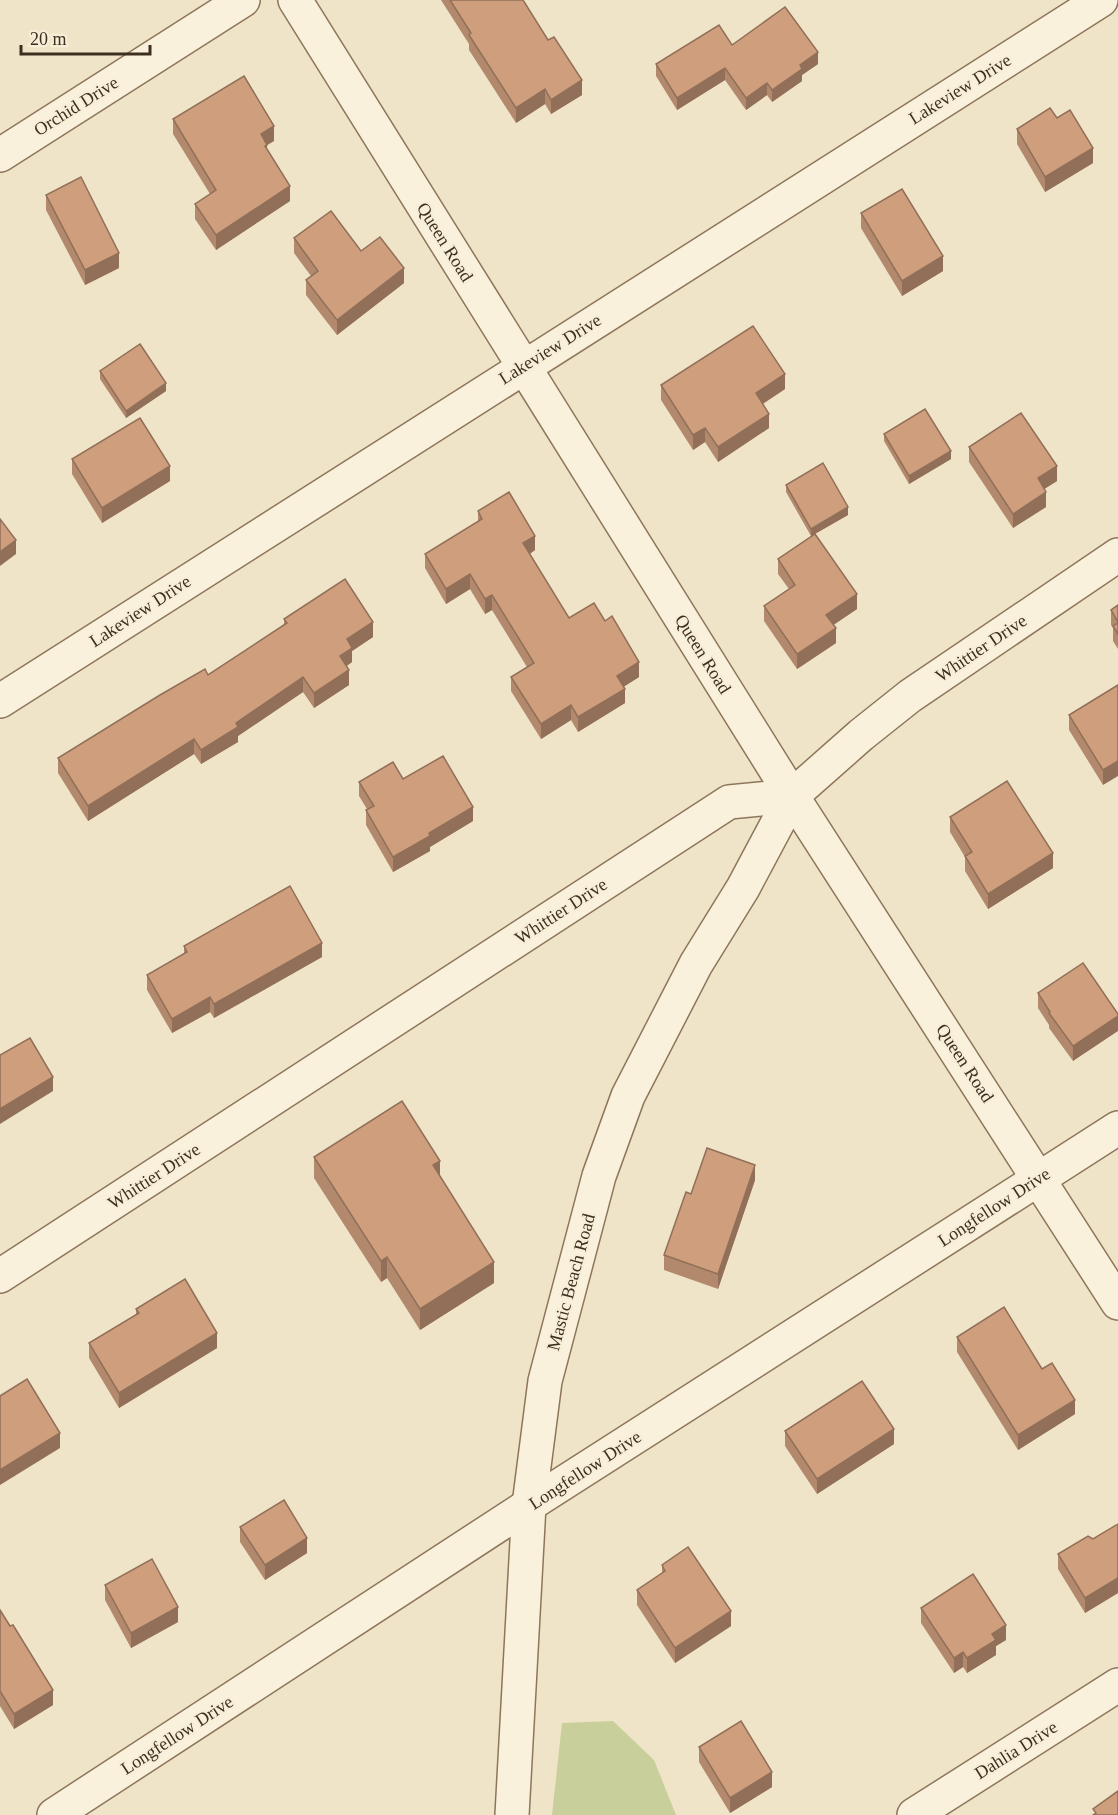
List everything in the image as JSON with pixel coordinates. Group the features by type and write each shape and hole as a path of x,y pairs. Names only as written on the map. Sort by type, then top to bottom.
{"street":[{"name":"Orchid Drive","path":"0,155 243,0"},
{"name":"Queen Road","path":"295,0 792,796 1118,1303"},
{"name":"Lakeview Drive","path":"0,701 1101,0"},
{"name":"Whittier Drive","path":"0,1276 729,802 792,796 861,735 910,696 1118,555"},
{"name":"Mastic Beach Road","path":"512,1815 529,1505 545,1381 599,1176 628,1096 696,964 743,888 792,796"},
{"name":"Longfellow Drive","path":"54,1815 529,1505 1118,1128"},
{"name":"Dahlia Drive","path":"914,1815 1118,1685"}],"green space":[{"path":"613,1721 654,1760 676,1815 552,1815 562,1723"}],"building":[{"path":"450,0 523,0 548,40 554,37 582,80 551,100 545,89 516,108 469,35 471,33"},
{"path":"785,7 818,52 800,65 802,69 772,90 767,83 746,98 725,68 677,98 656,64 719,25 732,45"},
{"path":"244,76 274,126 261,134 267,145 265,146 290,186 216,235 195,204 216,190 173,119"},
{"path":"1050,108 1057,118 1070,110 1093,148 1045,177 1017,129"},
{"path":"81,177 119,253 85,270 46,195"},
{"path":"902,189 943,256 902,281 861,213"},
{"path":"331,211 361,251 380,237 404,268 337,320 306,280 318,271 294,238"},
{"path":"753,326 785,374 756,393 769,414 718,447 705,428 693,435 661,385"},
{"path":"140,344 166,383 126,411 100,371"},
{"path":"925,409 951,451 909,476 884,434"},
{"path":"1021,413 1057,466 1038,478 1046,492 1013,514 969,447"},
{"path":"140,418 170,466 102,508 72,459"},
{"path":"823,463 848,507 811,529 786,485"},
{"path":"509,492 535,536 523,543 569,618 594,603 605,621 612,616 639,662 617,676 625,689 578,717 571,705 541,724 511,677 534,663 492,595 485,599 470,574 446,589 425,554 482,519 478,511"},
{"path":"0,519 16,540 0,552"},
{"path":"815,534 857,594 826,615 836,628 797,654 764,606 795,585 778,559"},
{"path":"345,579 373,622 347,639 352,648 340,656 349,670 314,693 303,677 236,723 238,727 201,750 194,739 88,806 58,758 205,669 208,675 287,623 284,619"},
{"path":"1118,605 1118,622 1111,610"},
{"path":"1118,623 1118,634 1113,626"},
{"path":"1118,685 1118,761 1103,770 1069,715"},
{"path":"443,756 473,807 429,833 430,836 393,857 366,810 374,806 359,782 393,762 403,779"},
{"path":"1007,781 1053,853 988,894 965,856 972,852 950,817"},
{"path":"290,886 322,943 214,1004 210,997 172,1019 147,975 187,952 184,946"},
{"path":"1083,963 1118,1016 1073,1046 1049,1013 1038,993"},
{"path":"30,1038 53,1077 0,1109 0,1055"},
{"path":"402,1101 440,1161 433,1165 494,1262 420,1309 387,1257 381,1261 314,1157"},
{"path":"707,1148 755,1165 718,1274 664,1255 686,1192 691,1194"},
{"path":"185,1279 217,1333 119,1393 89,1343 139,1313 136,1309"},
{"path":"1004,1307 1042,1369 1052,1363 1075,1400 1018,1435 957,1337"},
{"path":"27,1379 60,1433 0,1470 0,1396"},
{"path":"862,1381 894,1429 817,1479 785,1431"},
{"path":"284,1500 307,1538 265,1565 240,1527"},
{"path":"1118,1524 1118,1578 1085,1598 1058,1554 1088,1536 1093,1539"},
{"path":"688,1547 731,1611 675,1648 637,1590 665,1571 662,1565"},
{"path":"152,1559 178,1607 131,1633 105,1585"},
{"path":"973,1574 1006,1625 992,1634 996,1640 967,1658 963,1652 954,1658 921,1608"},
{"path":"0,1610 10,1626 13,1625 53,1690 14,1714 0,1691"},
{"path":"741,1721 772,1772 730,1798 699,1747"},
{"path":"1118,1791 1118,1815 1093,1815 1096,1813 1093,1809"}]}
